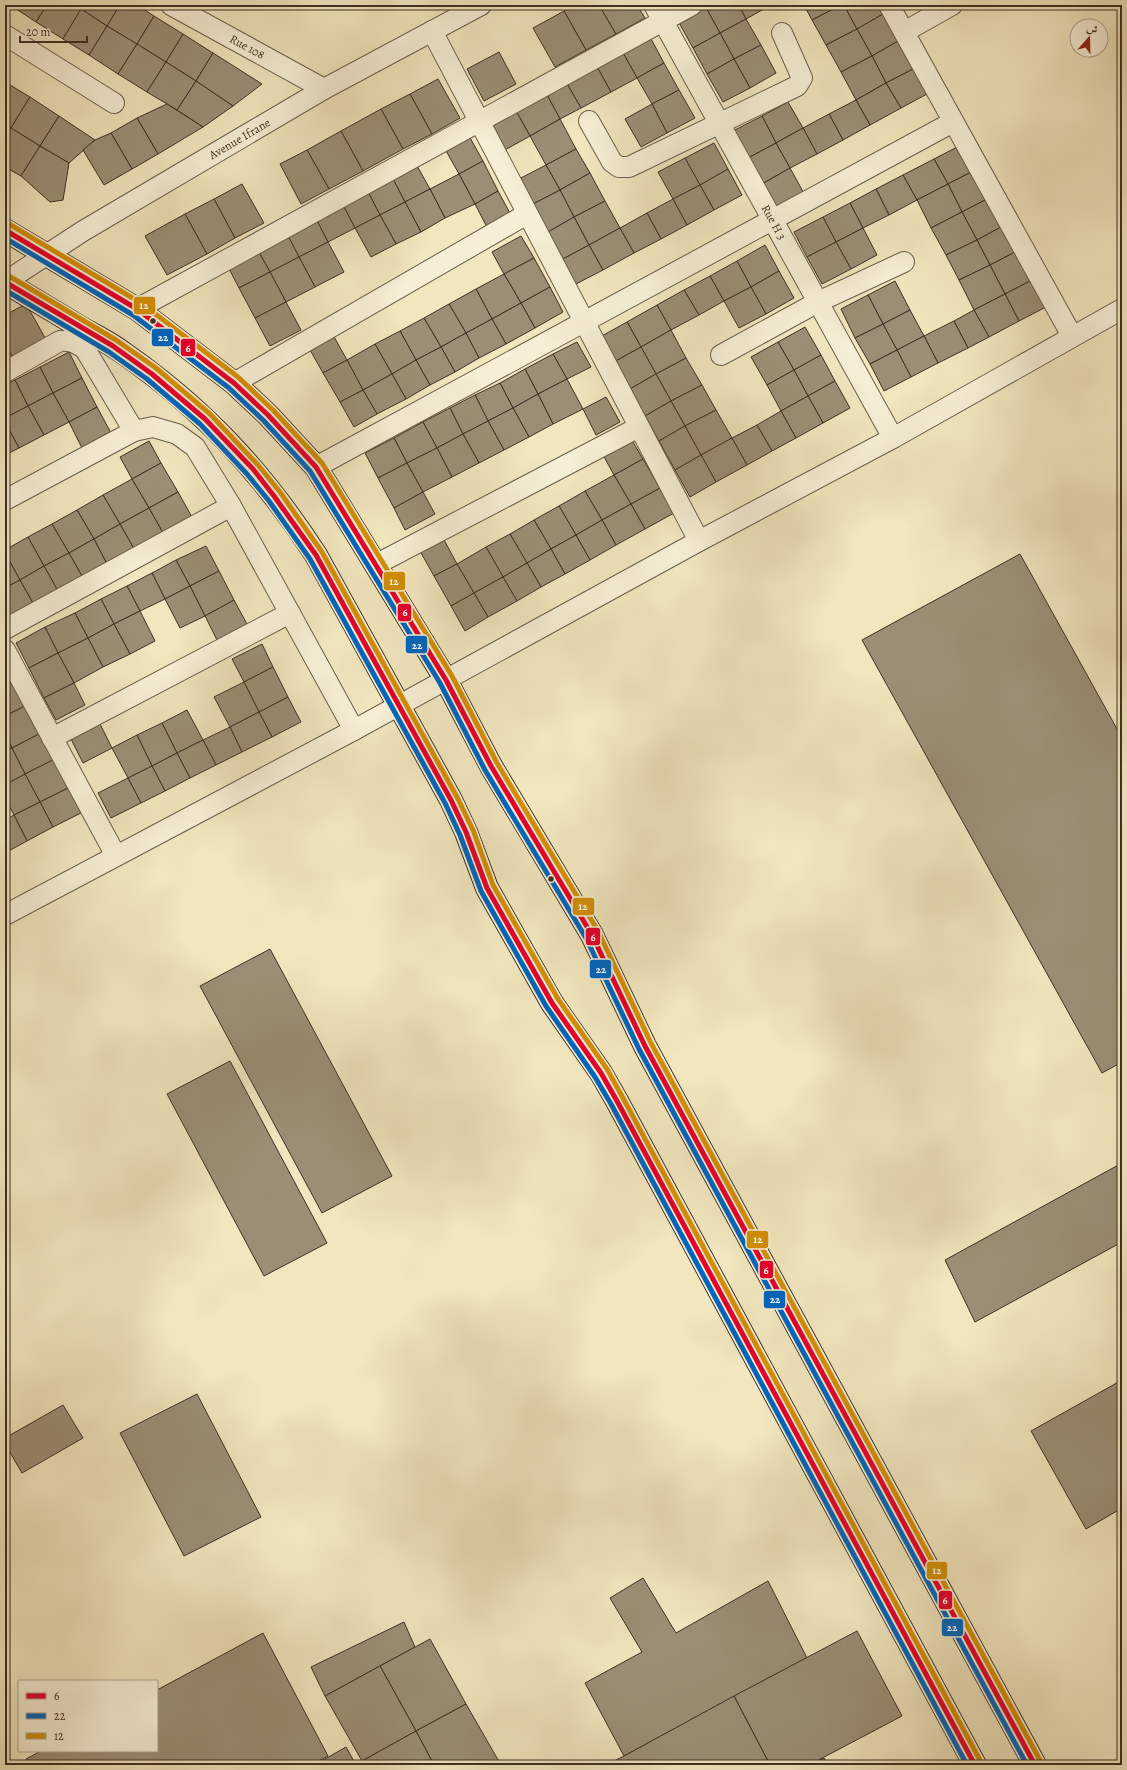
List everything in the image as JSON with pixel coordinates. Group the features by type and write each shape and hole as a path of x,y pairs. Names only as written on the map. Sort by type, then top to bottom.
{"street":[{"name":"Rue 108","path":"171,5 324,89"},
{"name":"Avenue Ifrane","path":"5,282 83,231 324,89 480,5"},
{"path":"137,309 479,122 659,13 692,5"},
{"path":"889,5 1072,336"},
{"path":"904,32 952,5"},
{"name":"Rue H 3","path":"659,13 893,438"},
{"path":"432,31 699,541"},
{"path":"588,121 612,162 619,167 629,167 797,86 802,78 782,33"},
{"path":"5,35 114,103"},
{"path":"316,467 953,122"},
{"path":"234,383 527,214"},
{"path":"5,230 137,309 234,383 268,415 316,467 446,680 491,766 592,935 645,1046 1035,1765"},
{"path":"721,355 818,302 904,262"},
{"path":"5,282 121,351 154,375 205,419 243,457 281,505 316,555 451,800 466,832 487,888 552,1003 596,1067 617,1101 975,1765"},
{"path":"5,915 354,730 699,541 893,438 1122,309"},
{"path":"5,372 60,341 70,340 85,349 134,431"},
{"path":"375,565 639,426"},
{"path":"5,500 134,431 153,427 177,434 195,447 230,506 354,730"},
{"path":"5,629 230,506"},
{"path":"52,738 290,613"},
{"path":"5,650 116,856"}],"building":[{"path":"10,5 47,5 36,22"},
{"path":"47,5 74,5 81,9 63,39 36,22"},
{"path":"74,5 84,5 81,9"},
{"path":"84,5 120,5 107,26 81,9"},
{"path":"120,5 137,5 154,16 137,44 107,26"},
{"path":"575,5 599,5 616,34 586,50 564,11"},
{"path":"599,5 637,5 645,18 616,34"},
{"path":"739,5 746,19 720,33 705,6"},
{"path":"739,5 771,5 746,19"},
{"path":"804,5 841,5 812,20"},
{"path":"841,5 844,5 857,29 826,45 812,20"},
{"path":"844,5 878,5 883,14 857,29"},
{"path":"705,6 720,33 693,48 678,21"},
{"path":"81,9 107,26 89,55 63,39"},
{"path":"564,11 586,50 555,67 533,28"},
{"path":"883,14 898,41 872,56 857,29"},
{"path":"154,16 183,34 166,62 137,44"},
{"path":"746,19 761,45 734,59 720,33"},
{"path":"107,26 137,44 118,74 89,55"},
{"path":"857,29 872,56 841,72 826,45"},
{"path":"720,33 734,59 707,74 693,48"},
{"path":"183,34 213,53 196,81 166,62"},
{"path":"650,37 664,63 637,78 622,51"},
{"path":"898,41 913,69 886,83 872,56"},
{"path":"137,44 166,62 147,92 118,74"},
{"path":"761,45 776,73 750,88 734,59"},
{"path":"622,51 637,78 611,92 596,65"},
{"path":"499,52 516,84 484,101 467,69"},
{"path":"213,53 262,84 233,106 196,81"},
{"path":"872,56 886,83 856,100 841,72"},
{"path":"734,59 750,88 723,102 707,74"},
{"path":"166,62 196,81 177,110 147,92"},
{"path":"664,63 679,90 652,104 637,78"},
{"path":"596,65 611,92 581,108 566,82"},
{"path":"913,69 927,94 901,108 886,83"},
{"path":"438,79 460,118 432,134 410,94"},
{"path":"196,81 233,106 203,127 177,110"},
{"path":"5,82 30,97 11,128 5,124"},
{"path":"566,82 581,108 560,119 546,93"},
{"path":"886,83 901,108 870,125 856,100"},
{"path":"679,90 695,118 667,133 652,104"},
{"path":"546,93 560,119 530,136 515,109"},
{"path":"410,94 432,134 403,149 381,109"},
{"path":"30,97 59,116 40,146 11,128"},
{"path":"856,100 870,125 843,140 829,114"},
{"path":"788,102 803,128 776,143 762,116"},
{"path":"167,104 203,127 158,154 137,118"},
{"path":"652,104 667,133 641,147 625,119"},
{"path":"381,109 403,149 363,171 341,131"},
{"path":"515,109 530,136 503,151 489,123"},
{"path":"829,114 843,140 817,154 803,128"},
{"path":"59,116 95,140 69,163 40,146"},
{"path":"762,116 776,143 748,158 733,131"},
{"path":"137,118 158,154 132,169 111,133"},
{"path":"560,119 576,149 546,165 530,136"},
{"path":"5,124 11,128 5,137"},
{"path":"11,128 40,146 21,176 5,167 5,137"},
{"path":"803,128 817,154 790,168 776,143"},
{"path":"341,131 363,171 329,189 307,150"},
{"path":"111,133 132,169 104,185 83,150 95,140"},
{"path":"469,136 483,161 459,174 445,149"},
{"path":"714,143 728,169 700,185 685,158"},
{"path":"776,143 790,168 762,184 748,158"},
{"path":"961,145 975,170 948,184 934,159"},
{"path":"40,146 69,163 63,200 50,202 21,176"},
{"path":"576,149 590,173 560,190 546,165"},
{"path":"307,150 329,189 301,204 280,164"},
{"path":"685,158 700,185 673,199 658,172"},
{"path":"934,159 948,184 917,200 903,175"},
{"path":"483,161 498,191 475,204 459,174"},
{"path":"416,164 430,189 405,202 392,177"},
{"path":"546,165 560,190 533,204 519,179"},
{"path":"790,168 806,197 778,213 762,184"},
{"path":"728,169 742,195 714,210 700,185"},
{"path":"975,170 989,198 962,212 948,184"},
{"path":"590,173 605,201 574,217 560,190"},
{"path":"459,174 475,204 445,218 430,189"},
{"path":"903,175 917,200 889,215 876,189"},
{"path":"392,177 405,202 380,215 367,190"},
{"path":"242,184 264,223 235,238 214,199"},
{"path":"948,184 962,212 931,228 917,200"},
{"path":"700,185 714,210 687,225 673,199"},
{"path":"430,189 445,218 421,232 405,202"},
{"path":"876,189 889,215 863,228 850,203"},
{"path":"367,190 380,215 355,228 342,203"},
{"path":"560,190 574,217 548,232 533,204"},
{"path":"498,191 512,217 488,229 475,204"},
{"path":"989,198 1003,226 977,240 962,212"},
{"path":"214,199 235,238 207,254 185,214"},
{"path":"673,199 687,225 661,239 647,213"},
{"path":"605,201 620,228 589,245 574,217"},
{"path":"405,202 421,232 396,244 380,215"},
{"path":"342,203 355,228 328,242 315,217"},
{"path":"850,203 863,228 836,242 823,217"},
{"path":"962,212 977,240 946,255 931,228"},
{"path":"647,213 661,239 634,253 620,228"},
{"path":"185,214 207,254 167,275 145,236"},
{"path":"380,215 396,244 371,257 355,228"},
{"path":"315,217 328,242 299,257 286,232"},
{"path":"574,217 589,245 563,259 548,232"},
{"path":"823,217 836,242 807,257 794,232"},
{"path":"1003,226 1017,251 990,265 977,240"},
{"path":"620,228 634,253 603,270 589,245"},
{"path":"863,228 877,255 851,269 836,242"},
{"path":"286,232 299,257 270,272 256,247"},
{"path":"521,236 534,258 504,274 492,252"},
{"path":"977,240 990,265 959,280 946,255"},
{"path":"328,242 344,272 315,287 299,257"},
{"path":"836,242 851,269 822,284 807,257"},
{"path":"589,245 603,270 576,284 563,259"},
{"path":"765,245 779,271 751,287 737,261"},
{"path":"256,247 270,272 239,288 226,263"},
{"path":"1017,251 1032,280 1005,294 990,265"},
{"path":"299,257 315,287 286,302 270,272"},
{"path":"534,258 550,287 521,303 504,274"},
{"path":"737,261 751,287 724,301 710,276"},
{"path":"990,265 1005,294 974,310 959,280"},
{"path":"779,271 794,298 766,314 751,287"},
{"path":"270,272 286,302 255,318 239,288"},
{"path":"504,274 521,303 492,319 476,289"},
{"path":"710,276 724,301 699,315 684,290"},
{"path":"1032,280 1046,307 1019,321 1005,294"},
{"path":"895,281 910,310 883,324 868,295"},
{"path":"550,287 563,312 535,328 521,303"},
{"path":"751,287 766,314 739,328 724,301"},
{"path":"476,289 492,319 466,333 449,304"},
{"path":"684,290 699,315 671,330 657,305"},
{"path":"1005,294 1019,321 989,337 974,310"},
{"path":"868,295 883,324 855,338 841,309"},
{"path":"286,302 301,330 270,346 255,318"},
{"path":"521,303 535,328 506,344 492,319"},
{"path":"26,304 48,343 15,361 5,344 5,315"},
{"path":"449,304 466,333 441,347 424,318"},
{"path":"657,305 671,330 641,347 627,322"},
{"path":"910,310 924,336 897,350 883,324"},
{"path":"974,310 989,337 968,348 954,321"},
{"path":"424,318 441,347 416,360 400,331"},
{"path":"492,319 506,344 479,358 466,333"},
{"path":"954,321 968,348 938,363 924,336"},
{"path":"627,322 641,347 614,362 600,337"},
{"path":"883,324 897,350 870,364 855,338"},
{"path":"805,327 821,355 794,370 778,342"},
{"path":"671,330 686,358 656,374 641,347"},
{"path":"400,331 416,360 392,374 375,344"},
{"path":"466,333 479,358 455,372 441,347"},
{"path":"333,335 347,360 323,373 309,348"},
{"path":"924,336 938,363 911,377 897,350"},
{"path":"577,342 591,367 567,379 553,354"},
{"path":"778,342 794,370 767,385 751,357"},
{"path":"5,344 15,361 5,367"},
{"path":"375,344 392,374 363,390 347,360"},
{"path":"441,347 455,372 430,385 416,360"},
{"path":"641,347 656,374 630,389 614,362"},
{"path":"897,350 911,377 884,391 870,364"},
{"path":"69,352 82,378 53,393 40,367"},
{"path":"553,354 567,379 538,394 525,369"},
{"path":"821,355 835,381 808,396 794,370"},
{"path":"686,358 702,385 671,401 656,374"},
{"path":"347,360 363,390 340,402 323,373"},
{"path":"416,360 430,385 406,399 392,374"},
{"path":"40,367 53,393 28,406 15,380"},
{"path":"525,369 538,394 513,408 500,383"},
{"path":"794,370 808,396 781,411 767,385"},
{"path":"392,374 406,399 377,414 363,390"},
{"path":"656,374 671,401 645,416 630,389"},
{"path":"82,378 97,407 69,422 53,393"},
{"path":"567,379 583,409 553,424 538,394"},
{"path":"15,380 28,406 5,418 5,385"},
{"path":"835,381 850,408 823,423 808,396"},
{"path":"500,383 513,408 488,421 475,395"},
{"path":"702,385 716,410 685,426 671,401"},
{"path":"363,390 377,414 354,427 340,402"},
{"path":"53,393 69,422 44,435 28,406"},
{"path":"538,394 553,424 529,437 513,408"},
{"path":"475,395 488,421 463,434 450,408"},
{"path":"808,396 823,423 796,438 781,411"},
{"path":"606,397 620,422 596,435 583,409"},
{"path":"671,401 685,426 659,441 645,416"},
{"path":"28,406 44,435 19,448 5,422 5,418"},
{"path":"97,407 111,433 82,448 69,422"},
{"path":"450,408 463,434 437,448 423,422"},
{"path":"513,408 529,437 504,450 488,421"},
{"path":"716,410 732,438 701,455 685,426"},
{"path":"781,411 796,438 772,451 757,425"},
{"path":"488,421 504,450 479,463 463,434"},
{"path":"5,422 19,448 5,455"},
{"path":"423,422 437,448 407,463 394,438"},
{"path":"757,425 772,451 747,465 732,438"},
{"path":"685,426 701,455 675,470 659,441"},
{"path":"463,434 479,463 452,477 437,448"},
{"path":"630,437 643,459 614,475 602,453"},
{"path":"394,438 407,463 378,478 365,453"},
{"path":"732,438 747,465 716,482 701,455"},
{"path":"149,441 161,463 132,479 120,457"},
{"path":"437,448 452,477 423,492 407,463"},
{"path":"701,455 716,482 690,497 675,470"},
{"path":"643,459 660,488 631,504 614,475"},
{"path":"161,463 178,492 149,508 132,479"},
{"path":"407,463 423,492 394,508 378,478"},
{"path":"614,475 631,504 602,520 585,491"},
{"path":"132,479 149,508 120,524 103,495"},
{"path":"660,488 674,513 645,529 631,504"},
{"path":"585,491 602,520 576,535 559,506"},
{"path":"178,492 192,517 163,533 149,508"},
{"path":"423,492 435,514 405,530 394,508"},
{"path":"103,495 120,524 94,539 77,510"},
{"path":"631,504 645,529 616,545 602,520"},
{"path":"559,506 576,535 551,549 534,520"},
{"path":"149,508 163,533 134,549 120,524"},
{"path":"77,510 94,539 69,553 52,524"},
{"path":"534,520 551,549 527,563 510,534"},
{"path":"602,520 616,545 590,560 576,535"},
{"path":"52,524 69,553 44,566 28,537"},
{"path":"120,524 134,549 107,564 94,539"},
{"path":"510,534 527,563 503,577 486,547"},
{"path":"576,535 590,560 565,574 551,549"},
{"path":"28,537 44,566 20,580 5,553 5,550"},
{"path":"443,538 457,564 434,576 420,551"},
{"path":"94,539 107,564 83,578 69,553"},
{"path":"206,546 219,571 190,586 176,560"},
{"path":"486,547 503,577 474,593 457,564"},
{"path":"551,549 565,574 541,587 527,563"},
{"path":"5,553 20,580 5,588"},
{"path":"69,553 83,578 58,591 44,566"},
{"path":"1020,554 1122,738 1122,1062 1102,1073 862,640"},
{"path":"176,560 190,586 165,599 152,573"},
{"path":"527,563 541,587 517,601 503,577"},
{"path":"457,564 474,593 451,606 434,576"},
{"path":"44,566 58,591 34,605 20,580"},
{"path":"219,571 234,600 205,616 190,586"},
{"path":"152,573 165,599 140,611 127,586"},
{"path":"503,577 517,601 488,617 474,593"},
{"path":"20,580 34,605 5,620 5,588"},
{"path":"127,586 140,611 114,624 101,599"},
{"path":"190,586 205,616 180,628 165,599"},
{"path":"474,593 488,617 465,631 451,606"},
{"path":"101,599 114,624 88,638 75,613"},
{"path":"234,600 248,626 218,642 205,616"},
{"path":"140,611 155,641 130,654 114,624"},
{"path":"75,613 88,638 58,653 45,627"},
{"path":"114,624 130,654 103,667 88,638"},
{"path":"45,627 58,653 29,668 16,643"},
{"path":"88,638 103,667 74,683 58,653"},
{"path":"262,644 273,667 244,682 232,659"},
{"path":"58,653 74,683 44,698 29,668"},
{"path":"273,667 288,697 259,712 244,682"},
{"path":"5,668 11,678 5,681"},
{"path":"11,678 25,706 5,716 5,681"},
{"path":"244,682 259,712 230,727 214,697"},
{"path":"74,683 85,705 56,720 44,698"},
{"path":"288,697 301,722 272,737 259,712"},
{"path":"25,706 39,734 12,748 5,734 5,716"},
{"path":"187,710 203,740 177,753 162,723"},
{"path":"259,712 272,737 242,752 230,727"},
{"path":"99,722 112,748 83,763 70,737"},
{"path":"162,723 177,753 152,766 137,735"},
{"path":"230,727 242,752 216,765 203,740"},
{"path":"5,734 12,748 5,751"},
{"path":"39,734 53,760 25,774 12,748"},
{"path":"137,735 152,766 128,778 112,748"},
{"path":"203,740 216,765 190,778 177,753"},
{"path":"12,748 25,774 5,785 5,751"},
{"path":"177,753 190,778 165,791 152,766"},
{"path":"53,760 68,788 40,802 25,774"},
{"path":"152,766 165,791 141,803 128,778"},
{"path":"25,774 40,802 14,815 5,798 5,785"},
{"path":"128,778 141,803 111,818 98,793"},
{"path":"68,788 81,813 53,827 40,802"},
{"path":"40,802 53,827 27,841 14,815"},
{"path":"14,815 27,841 5,853 5,820"},
{"path":"270,949 392,1176 322,1213 200,986"},
{"path":"230,1061 327,1243 264,1276 167,1094"},
{"path":"1122,1163 1122,1242 975,1322 945,1260"},
{"path":"1122,1380 1122,1508 1086,1529 1031,1431"},
{"path":"197,1394 261,1517 184,1556 120,1433"},
{"path":"63,1405 83,1438 22,1473 5,1444 5,1438"},
{"path":"643,1578 676,1633 768,1581 807,1658 624,1756 585,1683 642,1652 610,1598"},
{"path":"404,1622 415,1647 325,1696 311,1667"},
{"path":"857,1631 902,1716 809,1765 770,1765 734,1696"},
{"path":"263,1633 328,1756 311,1765 29,1765 26,1759 39,1752 158,1752 158,1689"},
{"path":"430,1639 466,1704 416,1731 380,1666"},
{"path":"380,1666 416,1731 362,1761 325,1696"},
{"path":"734,1696 770,1765 606,1765 624,1756"},
{"path":"466,1704 501,1765 434,1765 416,1731"},
{"path":"416,1731 434,1765 364,1765 362,1761"},
{"path":"346,1747 356,1765 319,1765 318,1763"},
{"path":"824,1758 828,1765 809,1765"}],"transit line":[{"name":"12","path":"9,224 141,303 238,377 273,410 322,463 452,676 497,763 598,931 651,1043 1041,1762"},
{"name":"6","path":"5,230 137,309 234,383 268,415 316,467 446,680 491,766 592,935 645,1046 1035,1765"},
{"name":"22","path":"5,238 133,315 229,388 263,420 310,471 440,683 485,770 586,938 639,1049 1027,1765"},
{"name":"12","path":"9,276 116,340 156,368 210,414 258,465 280,492 322,552 457,797 473,830 493,885 558,999 607,1069 981,1762"},
{"name":"6","path":"5,282 113,346 152,374 205,419 253,469 316,555 451,800 466,832 487,888 552,1003 601,1073 617,1101 975,1765"},
{"name":"22","path":"5,290 109,352 147,379 200,424 247,474 269,501 310,559 445,803 460,835 481,891 546,1006 595,1077 611,1104 967,1765"}]}
